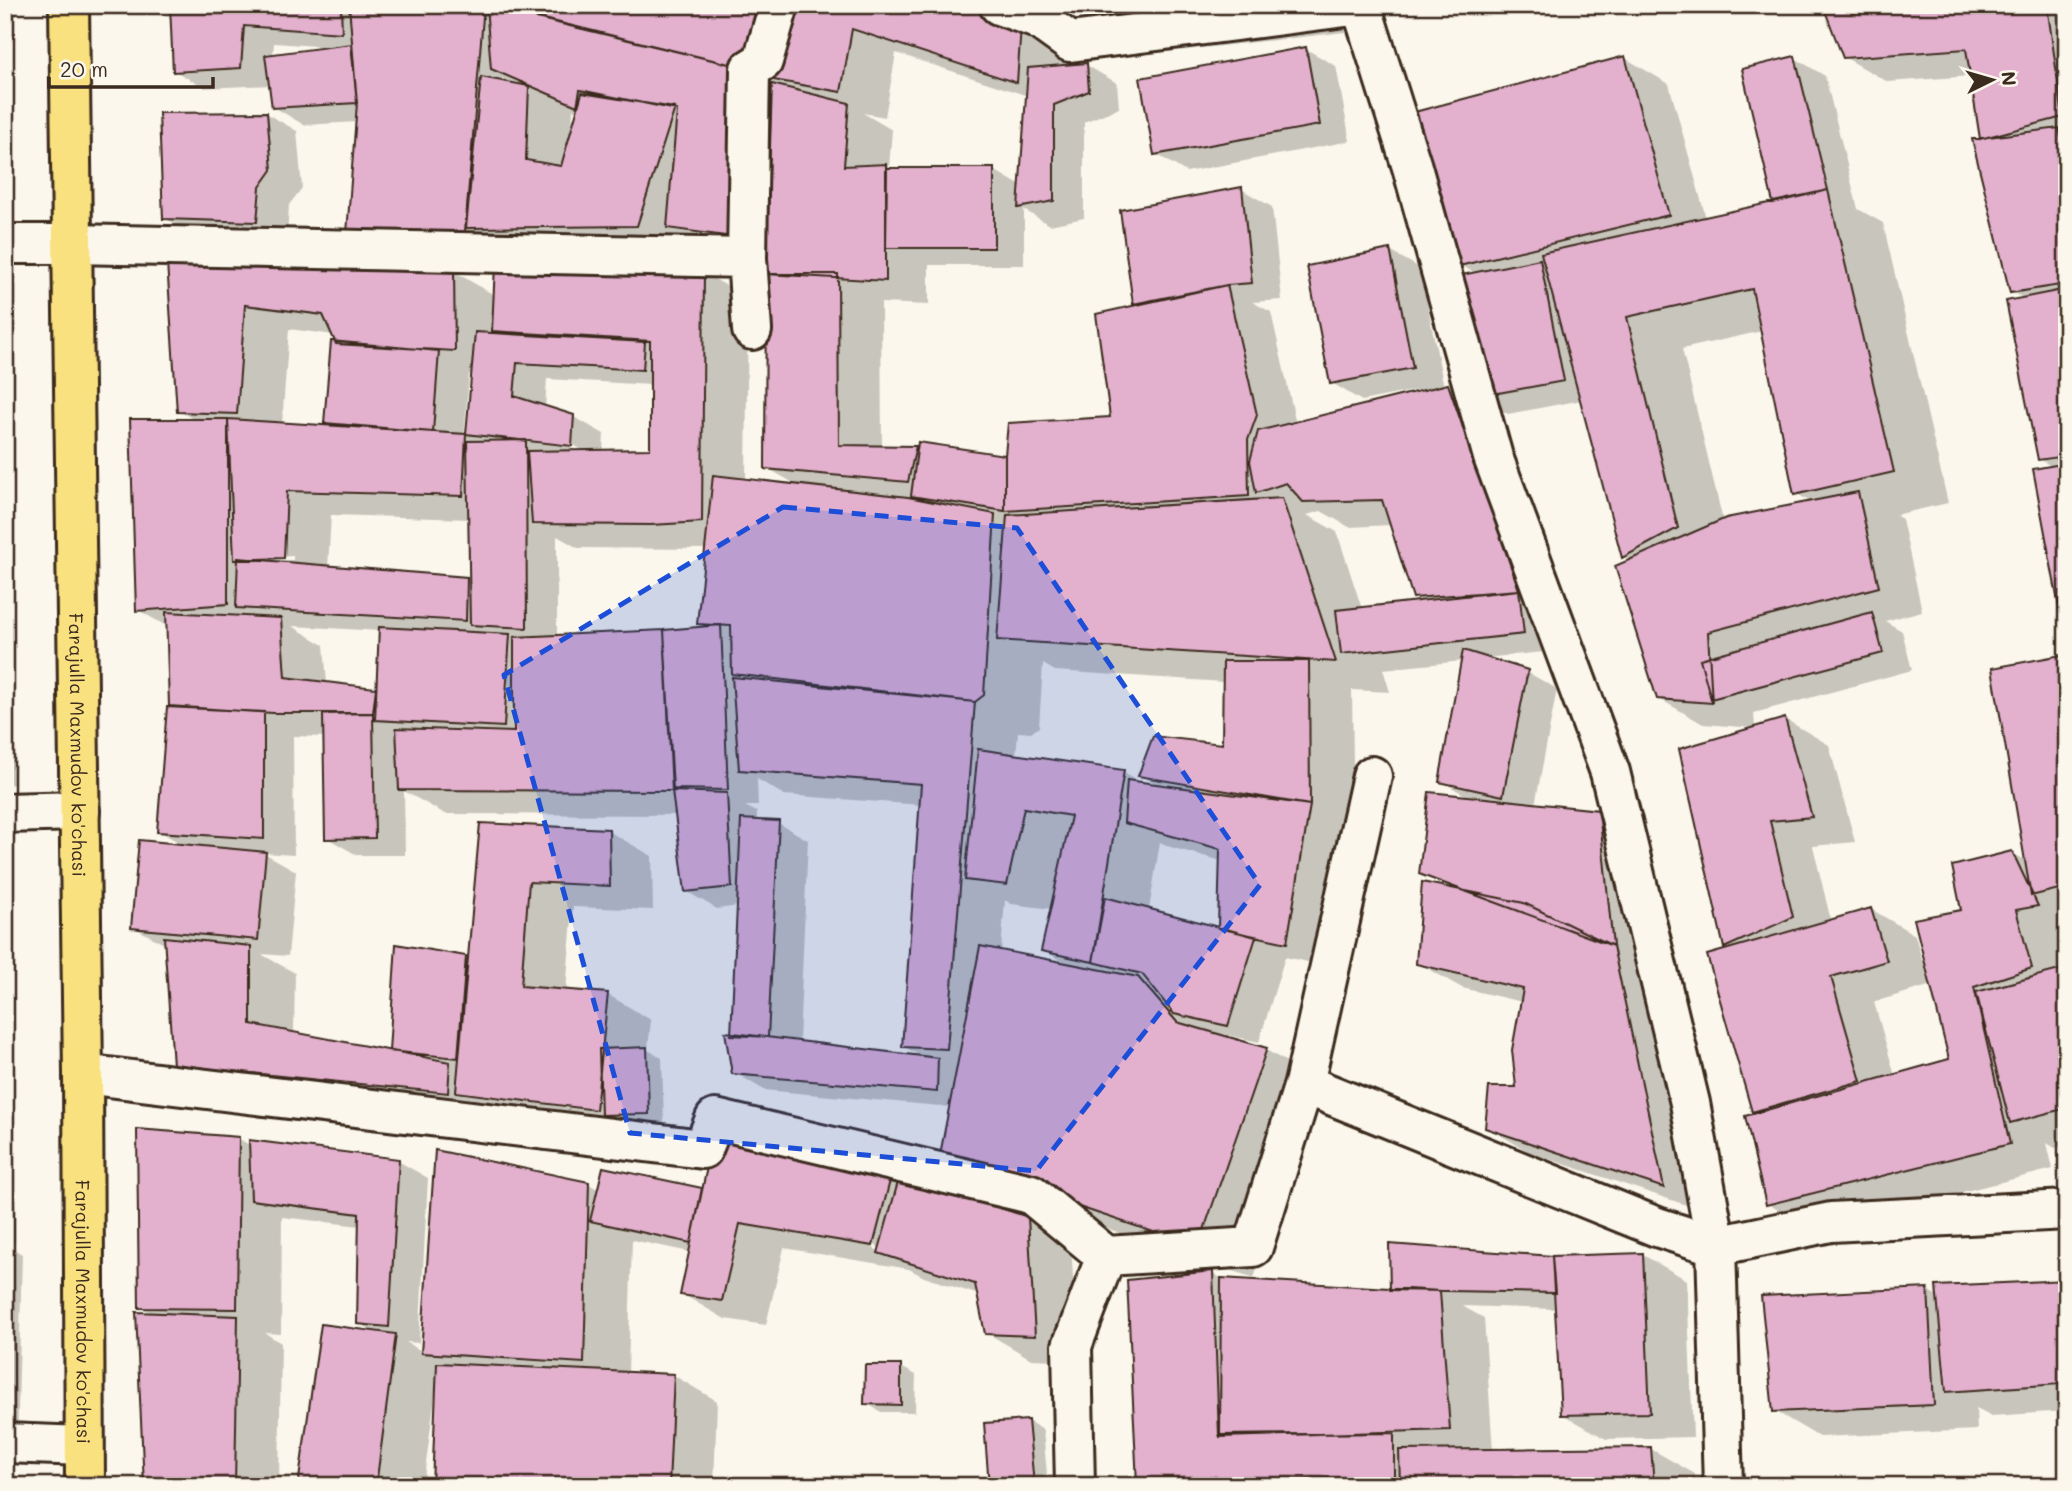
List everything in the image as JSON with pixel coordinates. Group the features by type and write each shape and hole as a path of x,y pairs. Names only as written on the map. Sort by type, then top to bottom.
{"main road":[{"name":"Farajulla Maxmudov ko'chasi","path":"69,5 83,1074 85,1486"}],"street":[{"path":"752,330 747,258 750,69 763,61 779,5"},
{"path":"999,5 1038,19 1070,42 1361,5 1412,167 1493,457 1611,772 1690,1103 1716,1247 1723,1486"},
{"path":"5,244 747,258"},
{"path":"83,1074 703,1149 715,1119 1031,1194 1106,1256 1253,1247 1304,1084 1372,776"},
{"path":"5,813 80,811"},
{"path":"1304,1084 1657,1227 1716,1247 1830,1222 2067,1209"},
{"path":"1075,1486 1072,1346 1106,1256"},
{"path":"5,1443 84,1446"}],"highlighted area":[{"path":"783,507 1017,528 1260,885 1036,1171 630,1133 504,675"}],"building":[{"path":"170,5 341,5 342,33 244,26 241,68 173,72"},
{"path":"349,5 484,5 464,243 347,233 357,103"},
{"path":"486,5 750,69 740,238 667,228 677,110 580,90 577,106 491,69"},
{"path":"501,5 535,5 535,13"},
{"path":"535,5 779,5 750,69 536,18"},
{"path":"796,5 966,5 1021,26 1017,83 852,29 841,92 768,79"},
{"path":"1110,5 1302,5 1113,29"},
{"path":"1839,5 2047,5 2063,117 1980,139 1966,49 1843,58 1824,8"},
{"path":"351,44 357,103 272,108 265,55"},
{"path":"1306,47 1320,125 1154,155 1140,78"},
{"path":"1625,56 1669,215 1459,266 1407,114"},
{"path":"1795,56 1828,190 1773,203 1742,69"},
{"path":"1087,63 1089,91 1054,105 1054,201 1018,208 1028,68"},
{"path":"481,77 529,86 526,160 561,166 582,93 675,108 637,226 466,228"},
{"path":"772,84 849,103 844,166 886,164 886,281 766,274"},
{"path":"267,112 272,170 260,187 257,222 163,219 159,113"},
{"path":"2059,128 2067,166 2067,284 2010,293 1972,139"},
{"path":"887,168 994,168 994,248 886,248"},
{"path":"1242,187 1252,283 1227,285 1133,304 1120,210"},
{"path":"1828,190 1894,472 1794,495 1752,289 1627,317 1678,528 1622,558 1541,253"},
{"path":"166,248 454,270 455,351 336,344 323,315 245,305 237,414 177,412"},
{"path":"1390,249 1413,368 1330,384 1307,266"},
{"path":"1540,259 1564,381 1476,397 1452,277"},
{"path":"495,264 704,271 702,522 651,525 532,524 527,451 650,449 650,341 492,331"},
{"path":"766,274 838,274 839,445 916,446 908,482 765,469"},
{"path":"1227,285 1257,415 1248,440 1249,496 1005,511 1008,423 1110,417 1096,314"},
{"path":"2067,289 2067,456 2038,460 2006,301"},
{"path":"475,332 645,342 643,370 517,363 514,396 574,415 572,446 466,434"},
{"path":"331,341 439,351 433,432 324,423"},
{"path":"1448,384 1519,590 1413,598 1382,500 1303,502 1286,483 1256,493 1250,461 1258,431"},
{"path":"130,419 228,419 228,604 136,611"},
{"path":"228,419 466,434 463,496 287,491 284,558 234,560"},
{"path":"526,440 527,628 470,625 467,441"},
{"path":"918,442 1005,455 1005,511 911,496"},
{"path":"2067,463 2067,650 2033,469"},
{"path":"713,475 908,497 995,514 984,695 975,702 732,674 731,626 697,624"},
{"path":"1858,492 1879,587 1708,632 1712,703 1657,699 1615,566 1726,518"},
{"path":"1282,498 1336,662 997,640 1007,515"},
{"path":"238,558 467,577 466,621 236,608"},
{"path":"1519,590 1524,634 1341,654 1336,610"},
{"path":"166,612 281,618 285,677 376,688 373,713 273,713 169,706"},
{"path":"1872,612 1883,653 1711,699 1700,659"},
{"path":"721,625 728,790 673,789 664,630"},
{"path":"379,627 510,634 504,727 375,720"},
{"path":"664,630 672,791 399,790 396,728 514,732 514,637"},
{"path":"1463,650 1528,670 1503,796 1439,782"},
{"path":"2067,654 2067,887 2031,896 1992,668"},
{"path":"1223,661 1309,661 1310,805 1138,776 1153,736 1222,744"},
{"path":"732,677 975,702 947,1049 902,1047 921,784 739,770"},
{"path":"167,707 264,712 264,839 157,832"},
{"path":"373,713 375,838 325,839 323,714"},
{"path":"1785,718 1812,817 1770,821 1793,917 1724,948 1679,749"},
{"path":"978,749 1124,770 1093,962 1041,951 1071,816 1024,808 1007,885 965,880"},
{"path":"1127,780 1310,805 1287,943 1218,928 1220,849 1124,823"},
{"path":"672,791 727,793 732,887 685,892"},
{"path":"1429,792 1599,810 1613,946 1419,874"},
{"path":"741,819 779,821 768,1037 731,1035"},
{"path":"480,823 609,829 610,886 529,882 521,986 608,993 596,1110 456,1092"},
{"path":"139,840 266,852 258,940 131,928"},
{"path":"2012,851 2038,906 2016,910 2032,968 1974,987 2010,1144 1766,1205 1745,1116 1949,1059 1914,919 1961,910 1952,866"},
{"path":"1422,882 1524,903 1613,946 1664,1188 1485,1128 1489,1087 1516,1087 1512,1050 1523,989 1416,964"},
{"path":"1105,897 1256,937 1228,1026 1174,1014 1142,974 1093,962"},
{"path":"1871,908 1887,961 1831,977 1861,1081 1752,1112 1707,955"},
{"path":"164,937 251,946 251,1024 450,1062 448,1093 173,1065"},
{"path":"396,944 466,956 458,1058 389,1051"},
{"path":"980,946 1138,977 1177,1022 1267,1048 1198,1247 939,1160"},
{"path":"2067,968 2067,1108 2010,1123 1976,992"},
{"path":"725,1032 938,1058 937,1092 732,1074"},
{"path":"647,1047 649,1114 601,1115 599,1049"},
{"path":"137,1129 239,1137 237,1309 139,1308"},
{"path":"715,1129 892,1173 873,1246 740,1224 722,1301 680,1295"},
{"path":"249,1140 399,1159 389,1327 357,1324 359,1214 251,1200"},
{"path":"435,1150 589,1182 584,1363 421,1353"},
{"path":"603,1167 702,1188 691,1243 590,1221"},
{"path":"900,1175 1028,1217 1035,1336 985,1334 975,1284 878,1253"},
{"path":"1389,1244 1552,1256 1555,1293 1390,1290"},
{"path":"1643,1253 1650,1413 1561,1415 1552,1256"},
{"path":"1213,1271 1219,1435 1394,1433 1394,1477 1137,1484 1127,1280"},
{"path":"1221,1278 1440,1291 1450,1430 1220,1437"},
{"path":"2067,1280 2067,1395 2060,1384 1946,1392 1936,1286"},
{"path":"1928,1288 1934,1405 1773,1412 1761,1296"},
{"path":"136,1312 238,1316 235,1486 144,1486"},
{"path":"321,1324 396,1334 376,1486 298,1486"},
{"path":"437,1363 674,1374 669,1486 432,1486"},
{"path":"865,1365 901,1365 901,1405 864,1404"},
{"path":"1028,1420 1034,1485 989,1486 984,1423"},
{"path":"1651,1447 1654,1486 1400,1486 1399,1450"},
{"path":"1390,1482 1391,1486 1269,1486"}]}
